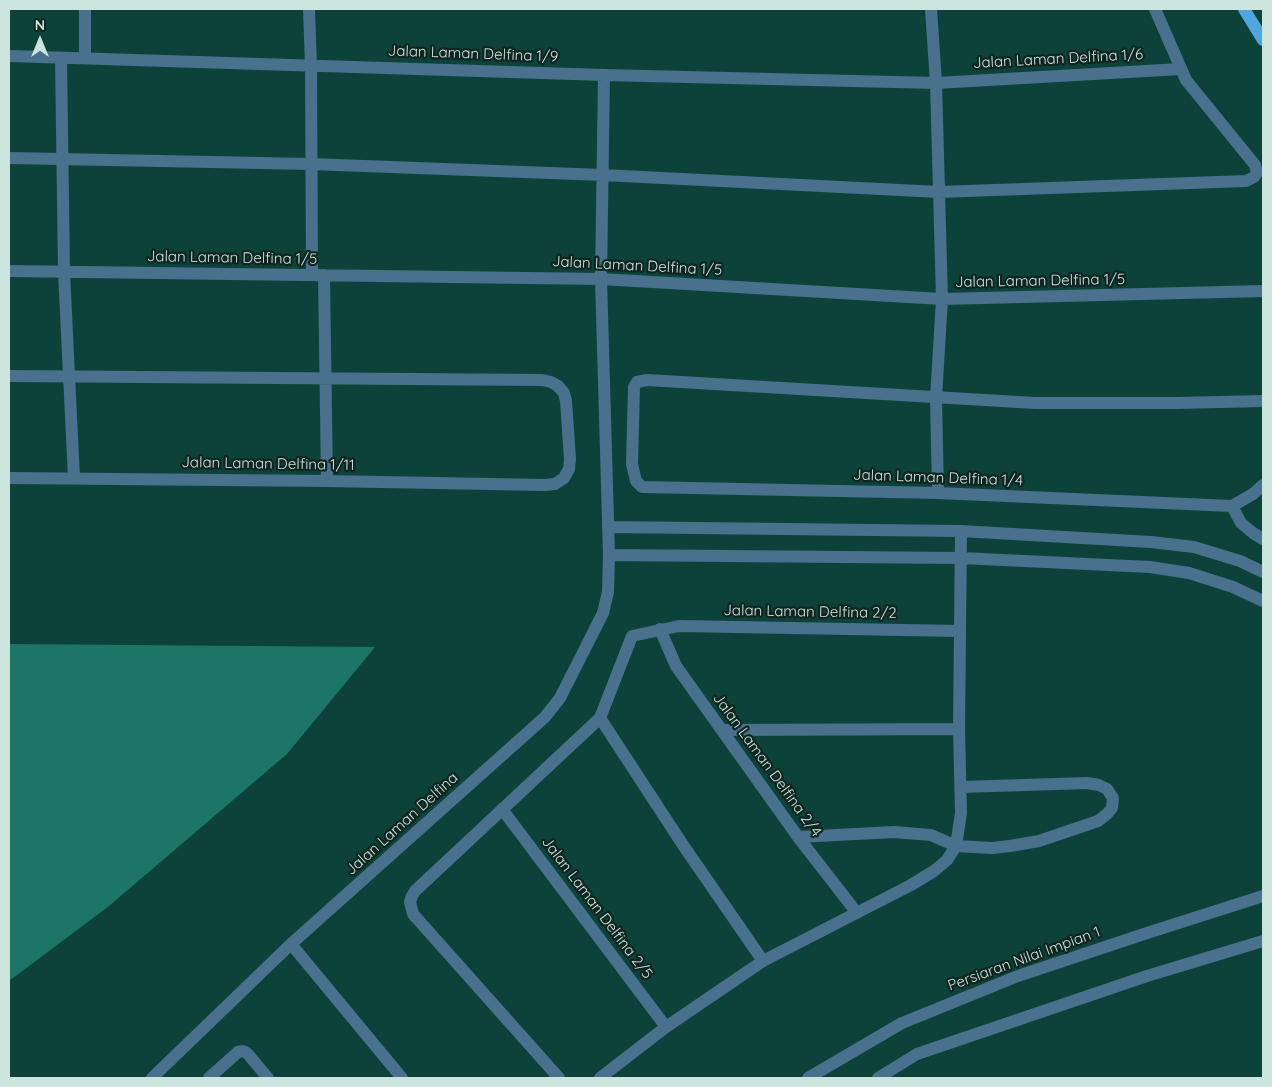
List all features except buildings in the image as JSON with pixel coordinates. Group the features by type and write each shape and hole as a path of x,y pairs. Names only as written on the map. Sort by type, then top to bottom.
{"main road":[{"path":"1249,10 1263,40"}],"street":[{"path":"85,9 85,58"},
{"path":"309,9 311,164 326,380 327,481"},
{"path":"931,9 936,82 942,299 936,398 938,493"},
{"path":"9,158 311,164 603,175 939,192 1246,181 1254,177 1257,173 1255,165 1186,80 1155,9"},
{"name":"Jalan Laman Delfina 1/9","path":"9,56 604,75 936,82"},
{"path":"61,58 64,272 74,478"},
{"name":"Jalan Laman Delfina 1/6","path":"936,82 1182,69"},
{"name":"Jalan Laman Delfina","path":"152,1078 291,944 545,717 560,698 603,613 608,592 609,555 601,279 604,75"},
{"name":"Jalan Laman Delfina 1/5","path":"9,271 601,279 942,299 1263,291"},
{"path":"9,376 326,380"},
{"name":"Jalan Laman Delfina 1/11","path":"9,478 545,485 555,484 564,478 569,469 566,401 564,393 551,382 542,380 326,380"},
{"name":"Jalan Laman Delfina 1/4","path":"936,398 647,380 637,382 634,387 632,464 636,480 642,486 938,493 1232,506"},
{"path":"936,398 1035,403 1263,401"},
{"path":"1263,485 1253,494 1232,506 1241,523 1263,539"},
{"path":"608,527 961,531 1151,542 1194,547 1240,561 1263,572"},
{"path":"600,1078 666,1026 763,961 934,871 947,860 956,846 960,820 959,631 961,531"},
{"path":"609,555 960,558 1150,567 1190,573 1234,587 1263,601"},
{"name":"Jalan Laman Delfina 2/2","path":"600,718 632,636 660,629 696,626 959,631"},
{"name":"Jalan Laman Delfina 2/4","path":"660,629 676,666 724,730 798,837 857,913"},
{"path":"559,1078 414,914 410,902 415,891 600,718 763,961"},
{"path":"724,730 959,729"},
{"path":"798,837 894,832 931,836 956,846 992,848 1039,841 1098,821 1112,808 1113,798 1108,789 1087,783 961,787"},
{"name":"Jalan Laman Delfina 2/5","path":"502,809 666,1026"},
{"name":"Persiaran Nilai Impian 1","path":"808,1078 902,1023 1018,976 1263,896"},
{"path":"878,1078 917,1054 1147,976 1263,941"},
{"path":"291,944 402,1078"},
{"path":"209,1078 238,1052 243,1051 247,1053 268,1078"}],"shaded area":[{"path":"9,644 375,647 287,754 109,906 9,981"}]}
